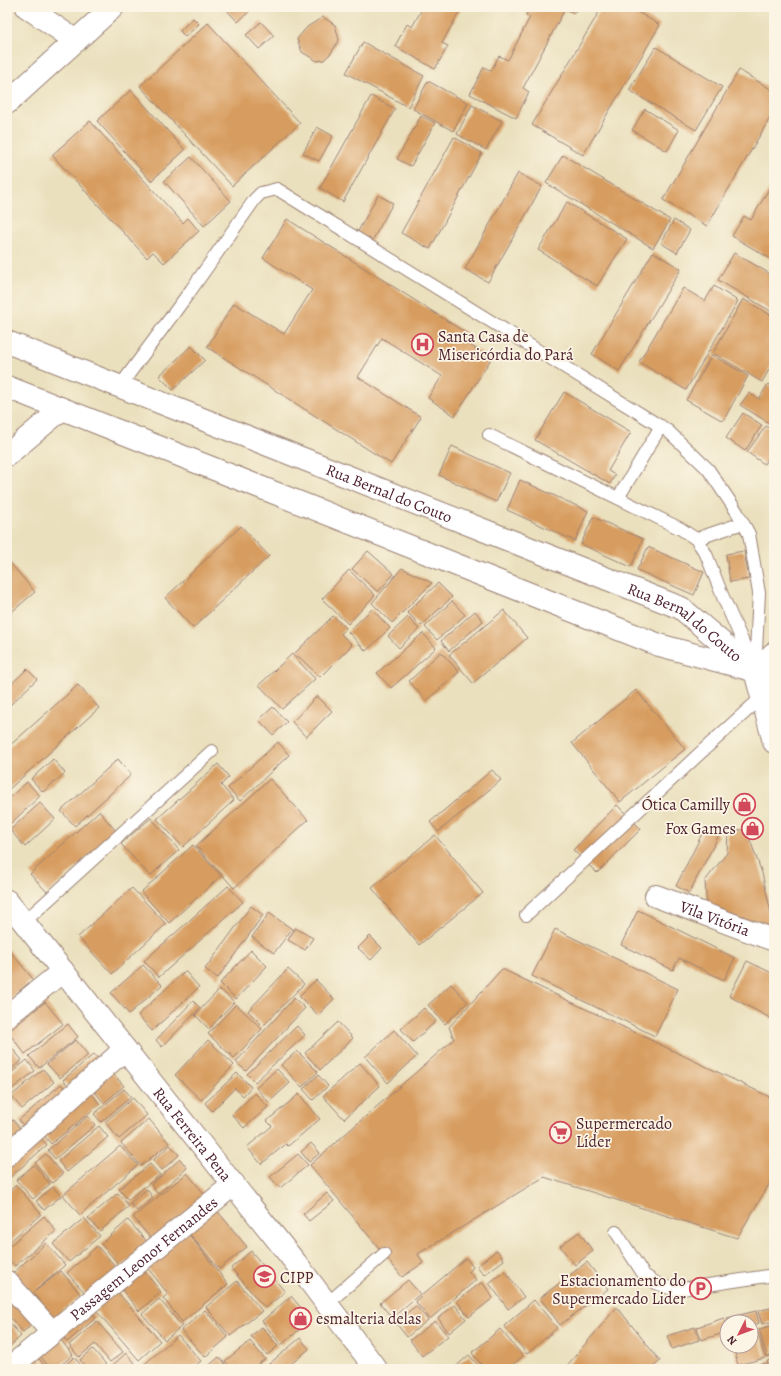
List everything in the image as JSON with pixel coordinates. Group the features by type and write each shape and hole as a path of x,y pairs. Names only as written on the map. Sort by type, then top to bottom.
{"street":[{"path":"27,7 76,41"},
{"path":"7,103 112,7"},
{"name":"Rua Bernal do Couto","path":"7,342 681,608 765,674"},
{"name":"Rua Bernal do Couto","path":"7,387 659,645 765,674"},
{"path":"7,455 62,409"},
{"path":"774,653 765,674 762,697 774,742"},
{"name":"Vila Vitória","path":"656,896 774,940"},
{"name":"Rua Ferreira Pena","path":"7,901 328,1303 376,1369"},
{"path":"7,1016 63,970"},
{"path":"7,1155 126,1049"},
{"name":"Passagem Leonor Fernandes","path":"8,1369 234,1184"},
{"path":"7,1282 52,1332"}],"lane":[{"path":"120,386 191,290 255,199 260,193 276,189 668,430 708,470 738,512 749,534 759,593 765,674"},
{"path":"618,498 661,426"},
{"path":"489,435 681,529 696,539 706,554 723,598 765,674"},
{"path":"696,539 743,523"},
{"path":"526,915 762,697"},
{"path":"24,922 212,750"},
{"path":"616,1232 644,1275 656,1283 676,1290 774,1275"},
{"path":"328,1303 384,1254"}],"building":[{"path":"224,7 254,7 238,22"},
{"path":"423,7 462,7 442,43 448,46 435,69 395,46 407,24 412,27"},
{"path":"530,7 578,7 574,13 565,9 523,88 529,92 516,118 470,94 484,67 491,71 499,56 508,60 530,17 526,15"},
{"path":"602,7 629,7 660,25 583,155 532,125"},
{"path":"323,17 335,25 339,40 331,53 324,60 317,61 302,52 297,39 307,27"},
{"path":"193,18 199,24 185,37 180,31"},
{"path":"261,22 274,36 259,49 246,35"},
{"path":"208,23 300,123 232,186 140,86"},
{"path":"363,42 424,76 408,107 346,73"},
{"path":"656,47 722,87 696,130 629,90"},
{"path":"739,70 774,91 774,111 707,226 663,200"},
{"path":"428,81 468,103 453,131 413,109"},
{"path":"131,90 185,150 151,181 97,121"},
{"path":"371,96 395,109 343,202 320,188"},
{"path":"472,105 502,121 486,150 457,134"},
{"path":"645,109 679,130 667,151 632,130"},
{"path":"421,116 435,123 411,166 397,159"},
{"path":"90,121 183,223 188,218 199,231 164,263 153,252 147,258 52,155"},
{"path":"317,127 333,136 319,161 303,153"},
{"path":"454,137 482,153 430,249 401,233"},
{"path":"563,155 670,220 653,248 546,183"},
{"path":"191,157 231,201 204,226 164,181"},
{"path":"518,173 542,186 488,282 465,269"},
{"path":"774,180 774,261 732,236 744,216 751,220"},
{"path":"378,195 393,203 371,243 356,235"},
{"path":"567,202 627,239 597,286 538,250"},
{"path":"287,219 471,336 467,343 491,359 455,416 428,398 442,376 382,338 358,377 421,417 391,464 207,347 234,303 284,334 312,290 263,258"},
{"path":"674,220 690,230 677,253 661,243"},
{"path":"653,252 681,269 619,371 592,354"},
{"path":"734,253 774,276 774,313 718,280"},
{"path":"714,286 738,301 686,390 639,362 683,288 705,301"},
{"path":"743,299 774,317 774,361 762,382 713,353"},
{"path":"191,346 205,360 173,390 159,376"},
{"path":"712,355 748,376 723,421 686,400"},
{"path":"768,384 774,388 774,426 740,405 749,393 759,399"},
{"path":"564,392 631,432 608,471 615,475 610,484 535,440"},
{"path":"743,413 762,425 745,451 726,438"},
{"path":"766,426 774,432 774,449 764,464 747,452"},
{"path":"452,446 510,473 496,502 439,475"},
{"path":"520,480 588,511 575,541 507,510"},
{"path":"593,517 643,539 631,567 581,544"},
{"path":"241,526 269,556 193,628 165,598"},
{"path":"648,547 704,572 694,595 637,570"},
{"path":"368,551 394,574 378,592 352,569"},
{"path":"744,551 749,579 730,582 726,554"},
{"path":"7,559 35,592 7,616"},
{"path":"402,568 432,583 392,623 372,603"},
{"path":"349,570 375,595 348,624 322,599"},
{"path":"438,583 452,597 421,626 407,612"},
{"path":"452,601 465,615 437,640 425,627"},
{"path":"372,609 390,628 366,651 348,632"},
{"path":"504,610 527,638 473,683 449,655"},
{"path":"475,611 483,621 449,651 441,641"},
{"path":"333,616 346,628 341,634 352,645 320,677 295,653"},
{"path":"408,617 419,629 399,648 388,636"},
{"path":"423,633 436,648 391,688 377,673"},
{"path":"441,652 459,672 426,701 409,681"},
{"path":"292,654 315,679 282,709 259,685"},
{"path":"27,669 37,679 7,708 7,688"},
{"path":"78,685 99,708 7,791 7,748"},
{"path":"636,690 685,749 620,802 572,743"},
{"path":"317,696 332,711 306,737 292,722"},
{"path":"273,707 287,722 273,735 259,720"},
{"path":"278,742 289,755 240,801 228,788"},
{"path":"53,759 65,773 43,792 31,779"},
{"path":"118,759 131,775 75,826 61,811"},
{"path":"218,764 229,777 221,785 234,800 183,847 157,819"},
{"path":"492,770 501,780 438,832 430,822"},
{"path":"270,779 308,820 234,888 196,846"},
{"path":"27,782 40,796 7,827 7,800"},
{"path":"40,803 55,819 25,847 10,830"},
{"path":"617,805 641,829 597,873 573,850"},
{"path":"99,811 116,831 48,893 30,874"},
{"path":"151,818 179,850 150,876 121,844"},
{"path":"705,828 719,835 689,893 676,886"},
{"path":"746,829 762,873 774,931 707,911 705,881 727,853 728,832"},
{"path":"435,835 483,893 419,945 372,888"},
{"path":"193,845 221,876 169,923 141,892"},
{"path":"228,886 243,902 159,977 144,961"},
{"path":"132,888 166,924 112,974 78,937"},
{"path":"251,906 263,915 218,978 205,969"},
{"path":"638,910 735,958 724,980 679,958 673,970 621,945"},
{"path":"269,913 292,929 274,953 252,937"},
{"path":"295,928 313,938 305,950 288,940"},
{"path":"555,929 678,989 655,1036 532,976"},
{"path":"370,936 382,948 371,960 358,948"},
{"path":"9,950 33,979 7,1002 7,952"},
{"path":"251,950 267,966 236,999 220,983"},
{"path":"747,961 774,974 774,1016 772,1019 729,996"},
{"path":"143,965 162,985 129,1014 111,993"},
{"path":"288,969 304,984 263,1026 248,1011"},
{"name":"Supermercado Líder","path":"502,969 774,1099 774,1176 737,1238 544,1177 418,1254 423,1263 402,1277 310,1165 454,1039 449,1027"},
{"path":"185,971 199,987 152,1031 138,1015"},
{"path":"316,980 334,999 318,1015 299,996"},
{"path":"451,984 468,1002 445,1024 428,1005"},
{"path":"220,989 234,1002 209,1029 195,1015"},
{"path":"294,998 305,1008 246,1071 236,1062"},
{"path":"193,1001 200,1008 162,1047 156,1040"},
{"path":"45,1002 63,1024 25,1054 8,1032"},
{"path":"236,1004 262,1029 234,1058 208,1034"},
{"path":"424,1008 436,1021 413,1042 401,1029"},
{"path":"338,1022 353,1038 320,1070 305,1053"},
{"path":"68,1024 78,1037 39,1068 29,1056"},
{"path":"297,1026 305,1035 255,1082 247,1074"},
{"path":"394,1030 417,1056 388,1083 365,1057"},
{"path":"76,1040 88,1055 60,1078 47,1064"},
{"path":"208,1040 234,1065 201,1100 175,1075"},
{"path":"7,1042 22,1060 7,1073"},
{"path":"297,1051 318,1072 302,1087 281,1065"},
{"path":"94,1054 104,1067 74,1092 63,1080"},
{"path":"27,1060 35,1071 7,1093 7,1076"},
{"path":"360,1063 380,1086 344,1119 323,1096"},
{"path":"43,1069 54,1082 22,1109 11,1096"},
{"path":"277,1069 290,1083 269,1102 256,1088"},
{"path":"110,1070 124,1086 104,1103 91,1087"},
{"path":"237,1073 251,1087 243,1096 235,1088 212,1111 205,1103"},
{"path":"318,1075 328,1086 313,1100 303,1089"},
{"path":"61,1084 70,1095 28,1132 19,1120"},
{"path":"124,1089 131,1097 101,1122 94,1114"},
{"path":"89,1090 100,1104 51,1144 40,1131"},
{"path":"255,1093 268,1107 244,1128 232,1115"},
{"path":"299,1094 320,1119 288,1146 286,1144 261,1164 247,1147 272,1126 267,1121"},
{"path":"133,1098 147,1115 119,1139 105,1122"},
{"path":"88,1116 95,1125 55,1159 48,1150"},
{"path":"149,1119 169,1143 141,1166 121,1143"},
{"path":"13,1120 26,1135 7,1147 7,1125"},
{"path":"99,1126 108,1137 67,1172 58,1161"},
{"path":"37,1134 47,1145 7,1180 7,1159"},
{"path":"311,1143 320,1153 309,1162 301,1152"},
{"path":"170,1145 179,1155 162,1170 153,1160"},
{"path":"120,1146 138,1165 80,1215 63,1195"},
{"path":"46,1154 63,1174 52,1183 35,1163"},
{"path":"298,1154 308,1165 280,1188 270,1177"},
{"path":"180,1159 187,1168 158,1194 151,1185"},
{"path":"150,1164 160,1175 128,1200 119,1189"},
{"path":"34,1165 50,1184 33,1199 16,1180"},
{"path":"187,1173 206,1196 152,1240 133,1217"},
{"path":"16,1185 41,1214 7,1244 7,1193"},
{"path":"53,1187 61,1196 44,1210 36,1201"},
{"path":"147,1189 153,1198 137,1211 130,1203"},
{"path":"118,1193 129,1206 100,1231 88,1218"},
{"path":"327,1193 334,1201 309,1221 303,1214"},
{"path":"215,1208 247,1247 219,1269 187,1231"},
{"path":"44,1216 56,1231 15,1266 7,1257 7,1248"},
{"path":"84,1218 100,1236 69,1262 53,1244"},
{"path":"128,1220 149,1244 121,1267 101,1244"},
{"path":"187,1232 228,1284 182,1322 163,1298 168,1294 146,1266"},
{"path":"579,1232 593,1251 575,1265 560,1246"},
{"path":"46,1243 65,1265 34,1292 61,1271 81,1295 51,1321 11,1275"},
{"path":"97,1246 118,1269 87,1295 67,1273"},
{"path":"497,1250 504,1260 484,1275 477,1266"},
{"path":"251,1251 285,1292 265,1308 231,1268"},
{"path":"466,1258 473,1267 469,1272 476,1280 430,1319 415,1301"},
{"path":"587,1262 608,1289 560,1325 540,1298"},
{"path":"140,1266 161,1292 139,1311 118,1285"},
{"path":"505,1271 524,1297 508,1309 489,1283"},
{"path":"408,1280 420,1294 392,1318 380,1303"},
{"path":"237,1281 262,1311 230,1336 206,1307"},
{"path":"482,1282 493,1298 469,1317 457,1301"},
{"path":"114,1288 160,1341 139,1360 93,1307"},
{"path":"7,1290 35,1322 23,1332 7,1314"},
{"path":"291,1296 311,1320 281,1345 262,1321"},
{"path":"159,1299 182,1326 165,1340 142,1314"},
{"path":"534,1300 557,1328 527,1354 504,1326"},
{"path":"455,1305 466,1319 449,1333 438,1318"},
{"path":"416,1306 428,1320 407,1337 395,1322"},
{"path":"617,1307 660,1361 651,1369 564,1369"},
{"path":"774,1307 774,1321 762,1324 758,1311"},
{"path":"88,1309 96,1318 67,1342 59,1333"},
{"path":"205,1310 228,1337 205,1357 181,1330"},
{"path":"756,1311 757,1314 744,1314"},
{"path":"7,1320 21,1336 7,1349"},
{"path":"719,1320 719,1334 701,1340 697,1327"},
{"path":"97,1321 123,1352 110,1362 95,1344 79,1357 69,1345"},
{"path":"435,1321 448,1336 422,1356 410,1340"},
{"path":"774,1325 774,1355 767,1357 759,1329"},
{"path":"262,1327 278,1346 267,1355 251,1336"},
{"path":"695,1327 699,1340 672,1349 667,1336"},
{"path":"500,1329 523,1356 508,1369 485,1369 472,1353"},
{"path":"55,1333 73,1355 56,1369 51,1369 35,1350"},
{"path":"178,1335 201,1361 191,1369 139,1369"},
{"path":"759,1337 765,1358 738,1365 735,1354 759,1354"},
{"path":"300,1338 309,1349 285,1369 263,1369"},
{"path":"250,1341 265,1359 252,1369 231,1369 225,1361"},
{"path":"93,1349 110,1369 88,1369 80,1360"},
{"path":"32,1351 48,1369 11,1369"},
{"path":"126,1353 135,1363 128,1369 114,1369 112,1366"},
{"path":"469,1355 481,1369 453,1369"},
{"path":"74,1357 84,1369 61,1369"},
{"path":"219,1357 229,1369 205,1369"},
{"path":"774,1359 774,1369 769,1369 767,1361"},
{"path":"765,1363 767,1369 746,1369"}],"place":[{"name":"Santa Casa de Misericórdia do Pará","path":"423,345"},
{"name":"Ótica Camilly","path":"745,804"},
{"name":"Fox Games","path":"752,828"},
{"name":"Supermercado Líder","path":"561,1132"},
{"name":"CIPP","path":"265,1277"},
{"name":"Estacionamento do Supermercado Lider","path":"701,1289"},
{"name":"esmalteria delas","path":"301,1318"}]}
